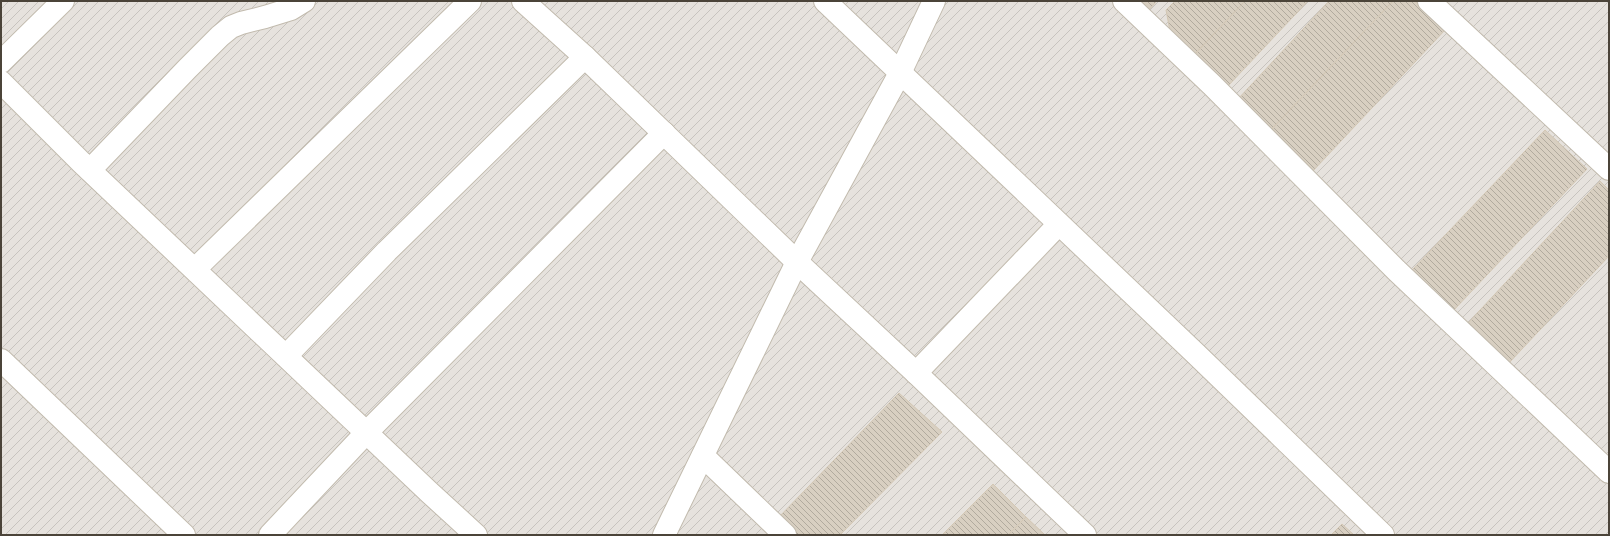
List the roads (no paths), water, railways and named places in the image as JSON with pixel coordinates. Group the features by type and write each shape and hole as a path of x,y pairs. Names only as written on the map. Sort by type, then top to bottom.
{"lane":[{"path":"1,62 63,1"},
{"path":"90,170 192,63 231,27 291,9 304,1"},
{"path":"195,269 470,1"},
{"path":"523,1 585,57 797,262 916,373 1085,535"},
{"path":"825,1 1196,354 1383,535"},
{"path":"664,535 797,262 900,73 934,1"},
{"path":"1124,1 1212,85 1396,270 1609,472"},
{"path":"1429,1 1609,170"},
{"path":"286,356 387,251 585,57"},
{"path":"1,82 90,170 366,433 476,535"},
{"path":"270,535 366,433 664,133"},
{"path":"916,373 1060,224"},
{"path":"1,360 184,535"},
{"path":"703,456 785,535"}]}
